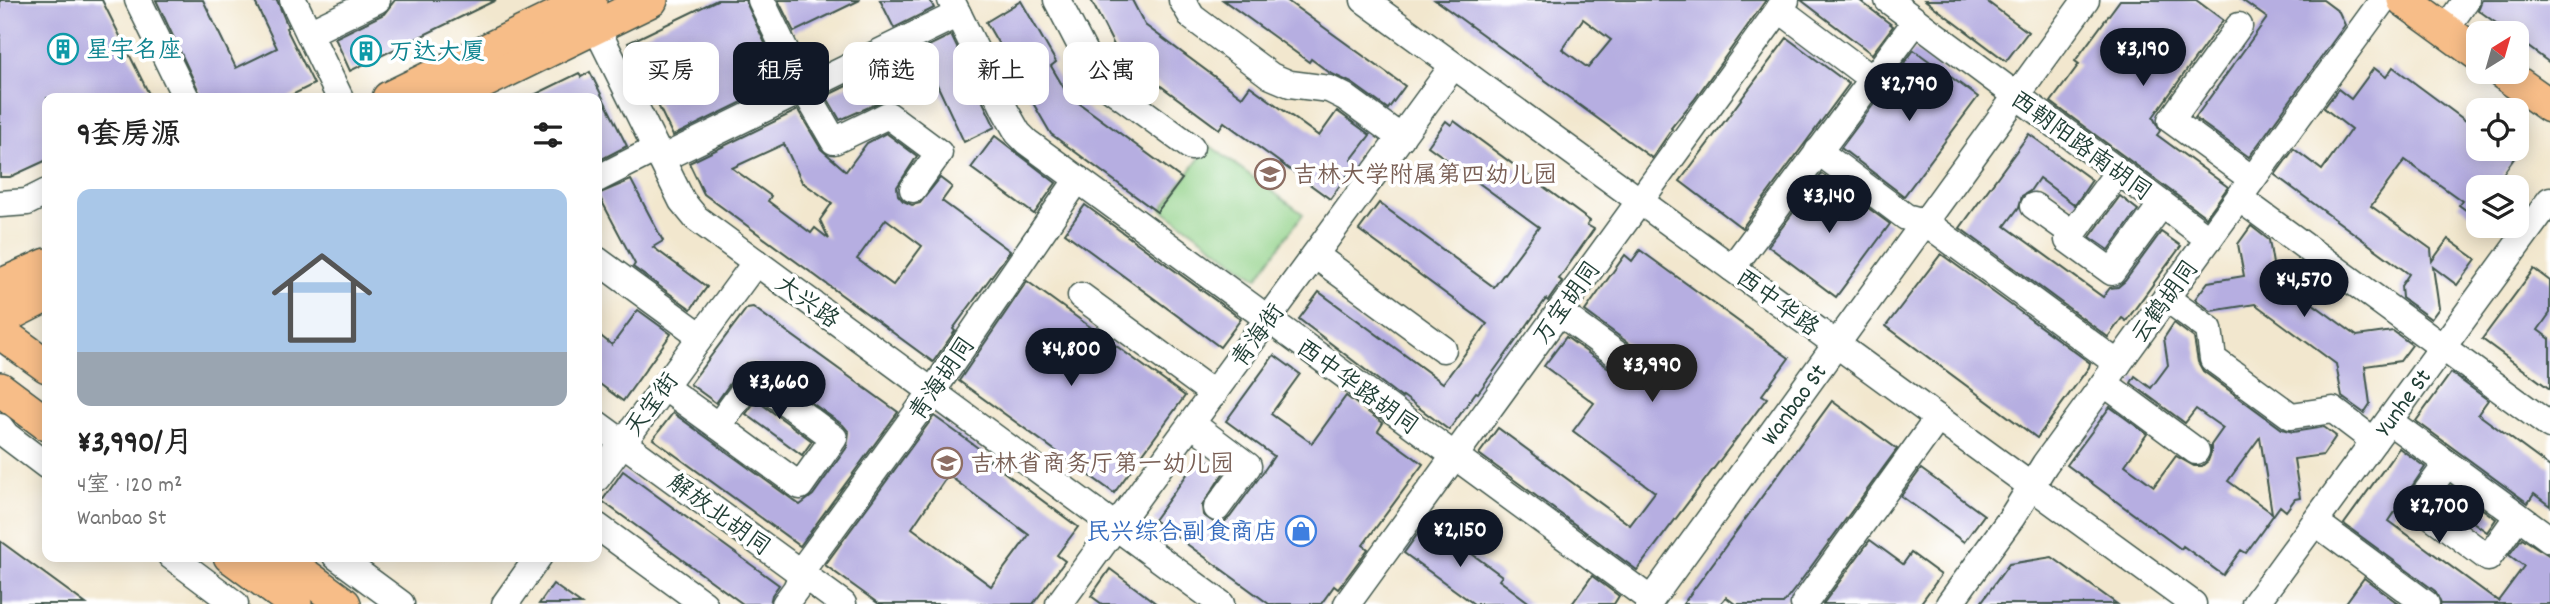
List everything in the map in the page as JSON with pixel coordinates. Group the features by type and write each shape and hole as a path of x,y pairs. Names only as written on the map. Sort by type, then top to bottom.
{"main road":[{"path":"400,93 588,7 651,0"},
{"path":"2404,0 2466,45"},
{"path":"473,93 491,89 588,7"},
{"path":"2519,84 2550,106"},
{"path":"0,286 42,267"},
{"path":"0,318 42,297"},
{"path":"0,332 42,362"},
{"path":"0,389 42,420"},
{"path":"238,562 295,604"},
{"path":"287,562 344,604"}],"street":[{"path":"138,0 184,93"},
{"path":"293,0 338,93"},
{"path":"309,33 377,0"},
{"path":"761,0 781,42"},
{"path":"1057,0 1098,79 1191,147"},
{"path":"1182,0 1192,17 1271,76 1290,84 1329,89 1345,97 1401,138"},
{"name":"西中华路","path":"1364,0 2193,604"},
{"name":"西朝阳路南胡同","path":"1888,0 2209,239"},
{"name":"Wanbao St","path":"1649,602 2087,0"},
{"name":"云鹤胡同","path":"1949,604 2110,374 2384,0"},
{"path":"2445,30 2466,0"},
{"path":"1783,4 1872,79"},
{"name":"万宝胡同","path":"1347,604 1783,4"},
{"name":"大兴路","path":"588,7 688,210 1221,604"},
{"path":"829,75 955,7"},
{"name":"西中华路胡同","path":"955,7 1018,133 1027,142 1649,602"},
{"path":"1732,268 1916,21"},
{"path":"2239,26 2171,120 2246,189 2442,347 2550,426"},
{"name":"青海街","path":"1059,604 1453,66"},
{"path":"602,177 768,105"},
{"path":"813,105 834,141 888,116 939,153 913,189"},
{"path":"1818,152 1906,216 1925,222 2110,374 2196,451"},
{"path":"2118,172 2068,240 2112,272 2162,204"},
{"name":"青海胡同","path":"785,604 796,589 807,564 932,392 1078,179"},
{"path":"0,204 27,202 42,194"},
{"name":"Yunhe St","path":"2255,604 2550,200"},
{"path":"2035,206 2072,233"},
{"path":"1315,256 1443,349"},
{"name":"天宝街","path":"602,471 755,262"},
{"path":"602,264 701,336"},
{"path":"1081,296 1213,394"},
{"path":"2166,298 2208,329 2213,359 2291,416 2333,410 2381,431 2447,464 2550,539"},
{"path":"1559,312 1640,371"},
{"path":"664,387 718,426"},
{"path":"1804,604 1938,418"},
{"path":"1192,424 1248,466 1217,508"},
{"name":"解放北胡同","path":"602,428 843,604"},
{"path":"2,432 42,462"},
{"path":"2447,464 2417,505 2447,528 2488,558 2518,516"},
{"path":"2315,522 2426,604"},
{"path":"602,530 704,604"},
{"path":"179,562 236,604"},
{"path":"344,562 401,604"},
{"path":"505,604 535,562"}],"green space":[{"path":"1209,145 1303,214 1257,278 1162,209"}],"building":[{"name":"星宇名座","path":"0,0 102,0 148,93 42,93 42,162 10,177 0,177"},
{"path":"156,0 203,0 236,68 277,48 254,0 277,0 288,27 286,28 314,84 296,93 200,93"},
{"name":"万达大厦","path":"395,0 496,0 350,71 335,38 384,14"},
{"path":"717,0 745,0 764,42 733,42 733,105 736,105 673,136 658,105 719,105 719,42 630,42"},
{"path":"778,0 860,0 794,32"},
{"path":"880,0 930,0 934,8 894,28"},
{"path":"1091,0 1132,0 1145,25 1242,97 1250,86 1319,136 1337,111 1370,135 1351,160 1356,163 1330,199 1224,122 1219,129 1159,85 1159,42 1112,42"},
{"path":"1223,0 1286,0 1405,86 1388,109 1352,83 1330,73 1311,59 1309,62"},
{"path":"1435,0 1766,0 1671,128 1652,158","holes":["1583,19 1611,40 1588,68 1562,49"]},
{"path":"1801,0 1859,0 1893,26 1872,54"},
{"path":"1925,0 1985,0 2028,32 2006,61"},
{"path":"2120,0 2196,0 2223,20 2153,117 2160,131 2157,135 2228,187 2206,217 2051,102 2079,64 2075,61"},
{"path":"2242,0 2323,0 2339,12 2345,25 2249,157 2195,118 2267,18"},
{"path":"2482,0 2550,0 2550,63 2529,48 2529,21 2493,21 2478,10"},
{"path":"1021,1 1045,42 998,42 986,22"},
{"path":"951,35 954,42 953,105 984,105 995,127 964,142 939,89 939,42 937,42"},
{"path":"1787,38 1849,84 1742,228 1680,181"},
{"path":"1049,50 1056,62 1051,66 1063,86 1063,105 1082,105 1182,179 1157,212 1051,134 1034,105 1049,105"},
{"path":"1914,50 1978,97 1904,196 1841,148"},
{"path":"2393,67 2466,121 2466,161 2512,161 2504,175 2466,175 2466,210 2459,205 2462,201 2405,160 2371,206 2431,249 2432,261 2448,239 2476,259 2457,285 2433,267 2439,308 2431,319 2402,298 2401,286 2409,274 2275,175 2294,149 2322,170 2351,129 2324,108 2338,89 2351,99 2374,68 2386,77"},
{"path":"590,72 600,93 538,93 579,73 581,77"},
{"path":"843,88 843,105 874,105 840,120 829,101 829,95"},
{"path":"602,96 627,146 602,159"},
{"path":"798,110 821,149 846,171 867,143 886,133 917,156 897,187 898,195 903,201 912,205 920,203 940,178 952,187 942,201 1010,251 953,329 955,331 933,362 704,194 689,163","holes":["784,144 802,182 832,203 820,220 829,239 815,228 811,233 768,201 771,196 732,168","886,219 922,246 893,285 857,259"]},
{"path":"1446,121 1451,125 1454,121 1590,221 1587,225 1594,229 1559,279 1562,281 1548,301 1546,299 1449,430 1403,396 1402,398 1299,319 1319,292 1443,383 1487,324 1359,230 1379,203 1494,287 1539,227 1428,146"},
{"path":"2029,134 2092,180 2075,205 2039,178 2030,191 2022,196 2019,207 2005,226 2103,297 2110,288 2118,287 2125,281 2161,232 2181,246 2126,321 2122,318 2108,337 1960,228"},
{"path":"995,136 1056,183 1034,214 971,168"},
{"path":"1822,174 1890,224 1836,297 1768,246"},
{"path":"631,180 663,241 653,247 707,287 691,309 633,267 635,264 602,202 602,192"},
{"path":"2120,196 2138,210 2109,250 2090,237"},
{"path":"1085,205 1241,319 1220,347 1065,233"},
{"path":"2251,226 2269,240 2275,276 2357,336 2393,331 2412,345 2400,361 2365,366 2370,404 2364,413 2342,397 2336,364 2255,304 2211,311 2195,299 2208,282 2244,276 2238,244"},
{"path":"1640,250 1789,358 1762,395 1767,398 1637,570 1479,454 1498,428 1630,525 1655,492 1573,431 1594,403 1544,366 1566,337 1631,384 1646,386 1652,381 1656,372 1650,359 1585,311 1625,255 1632,261"},
{"path":"1941,254 2090,363 2037,438 1886,326"},
{"path":"2534,269 2550,281 2550,313 2538,330 2550,339 2550,389 2482,339"},
{"path":"1027,281 1185,396 1114,493 959,381"},
{"path":"753,307 898,412 800,546 653,439 673,413 800,505 813,495 847,447 849,432 843,425 755,363 747,363 741,368 716,403 690,384 747,308"},
{"path":"638,310 671,334 623,401 602,386 602,337 612,345"},
{"path":"2174,323 2194,338 2198,362 2203,371 2282,429 2293,432 2324,427 2336,436 2323,455 2294,459 2300,498 2295,499 2286,511 2280,506 2246,553 2241,550 2223,575 2183,546 2181,549 2067,465 2110,407 2147,434 2125,465 2154,486 2176,456 2194,466 2202,466 2208,461 2211,445 2223,428 2196,409 2185,423 2131,383 2135,376 2151,388 2168,365 2164,338","holes":["2260,437 2272,513 2228,481"]},
{"path":"1274,355 1300,374 1271,414 1312,443 1346,396 1383,423 1378,431 1423,464 1363,545 1368,549 1338,589 1334,586 1321,604 1269,604 1154,520 1201,455 1224,472 1202,506 1203,515 1215,523 1223,523 1230,517 1261,475 1274,456 1226,421"},
{"path":"2451,373 2488,400 2478,414 2550,467 2550,506 2534,494 2528,503 2416,421"},
{"path":"756,400 812,441 802,455 746,414"},
{"path":"1832,401 1897,449 1797,586 1783,604 1735,604 1726,597 1720,604 1683,604"},
{"name":"吉林省商务厅第一幼儿园","path":"934,416 992,458 989,461 1078,527 1057,555 1065,561 1033,604 879,604 825,565","holes":["948,475 1029,535 991,586 912,528"]},
{"path":"2399,448 2425,467 2389,521 2498,601 2524,566 2509,555 2522,538 2550,556 2550,604 2441,604 2435,591 2344,524"},
{"path":"1921,469 1984,515 1964,542 1901,496"},
{"path":"623,471 779,585 770,604 743,604 602,501"},
{"path":"2451,486 2496,519 2487,532 2441,499"},
{"path":"1427,521 1502,576 1499,580 1531,604 1474,604 1404,553"},
{"path":"1870,540 1903,564 1911,553 1941,575 1920,604 1823,604"},
{"path":"0,541 86,604 0,604"},
{"path":"2052,557 2117,604 1980,604 2009,564"},
{"path":"1110,569 1157,604 1102,604 1091,596"},
{"path":"1592,576 1619,596 1614,604 1572,604"},
{"path":"2364,578 2399,604 2345,604"},
{"path":"553,584 581,604 539,604"}],"place":[{"name":"星宇名座","path":"63,49"},
{"name":"万达大厦","path":"366,51"},
{"name":"吉林大学附属第四幼儿园","path":"1270,174"},
{"name":"吉林省商务厅第一幼儿园","path":"947,463"},
{"name":"民兴综合副食商店","path":"1301,531"}]}
